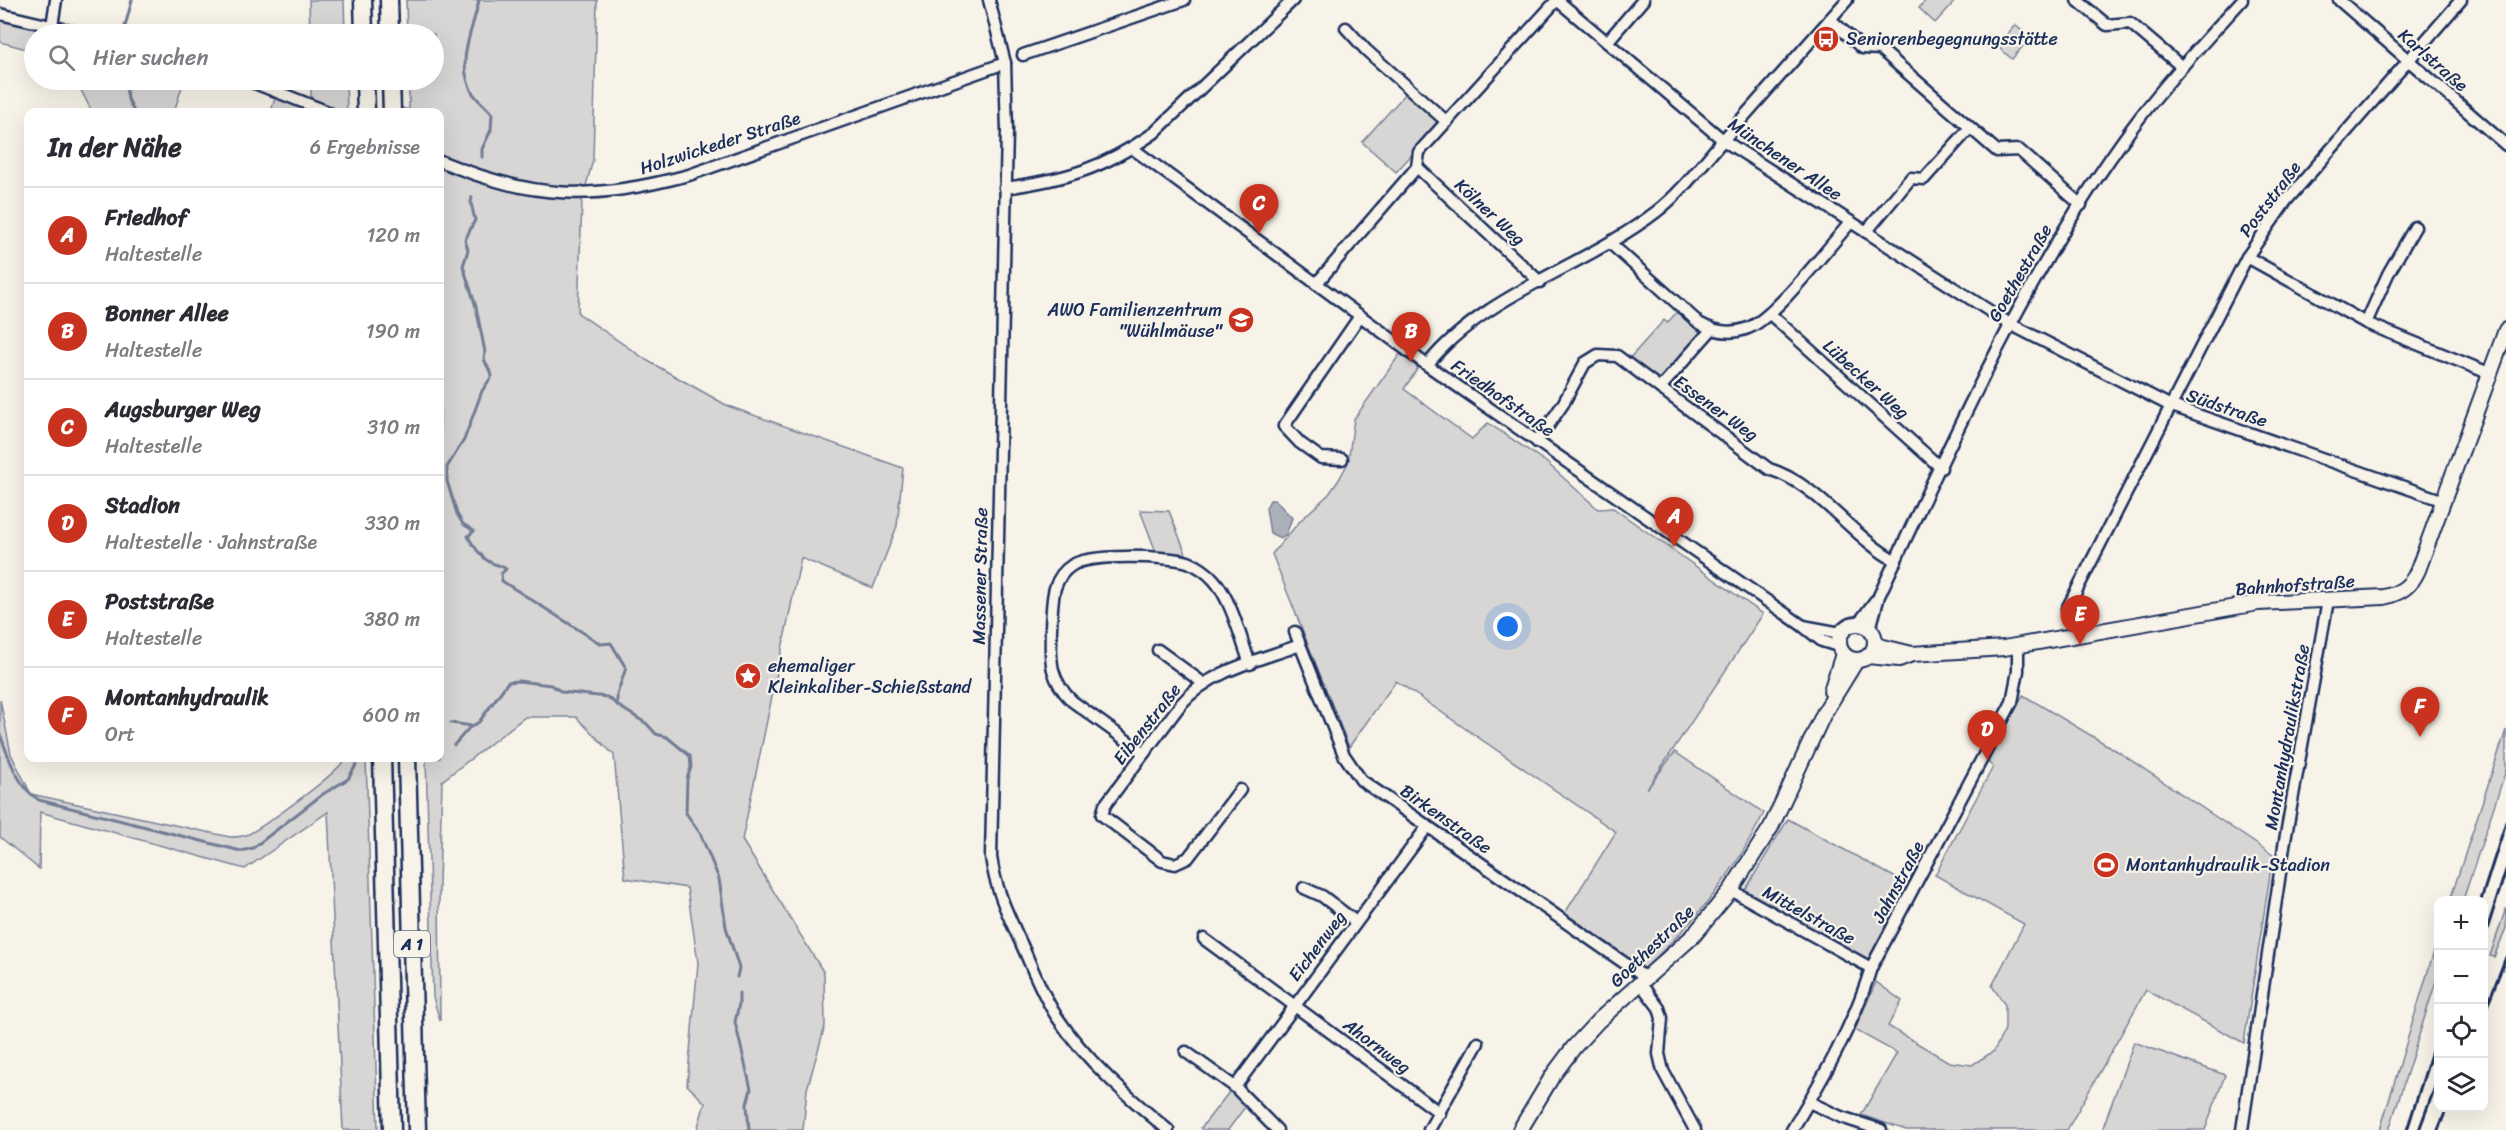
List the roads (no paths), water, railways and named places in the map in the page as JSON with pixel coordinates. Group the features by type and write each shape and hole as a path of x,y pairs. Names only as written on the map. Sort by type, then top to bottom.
{"highway":[{"path":"363,0 364,24"},
{"path":"389,0 390,24"},
{"path":"365,90 366,108"},
{"path":"391,90 392,108"},
{"name":"A 1","path":"382,762 392,1130"},
{"name":"A 1","path":"407,762 417,1130"}],"main road":[{"name":"Bahnhofstraße","path":"1853,649 1899,659 1912,654 1961,652 2018,645 2258,603 2384,597 2397,594 2414,579 2418,570 2506,330"},
{"path":"1851,624 1864,626 1873,633 1853,649 1851,624"},
{"name":"Goethestraße","path":"1520,1130 1553,1075 1574,1047 1598,1021 1693,936 1731,890 1771,826 1853,649"}],"street":[{"path":"52,24 56,0"},
{"name":"Massener Straße","path":"989,0 1005,63 1007,131 991,857 993,878 1055,1015 1081,1051 1106,1078 1168,1130"},
{"path":"1023,55 1184,0"},
{"path":"1005,188 1054,181 1090,169 1132,148 1154,133 1293,0"},
{"path":"1316,284 1417,167 1419,152 1557,0"},
{"name":"Münchener Allee","path":"1557,0 1723,140 2010,324"},
{"path":"1607,42 1643,0"},
{"path":"1427,365 1444,344 1473,320 1610,243 1656,212 1675,195 1847,0"},
{"path":"2077,0 2107,25 2130,23 2182,67"},
{"name":"Goethestraße","path":"1864,626 2010,324 2081,205 2130,130 2242,0"},
{"name":"Karlstraße","path":"2339,0 2506,145"},
{"name":"Poststraße","path":"2067,609 2169,405 2247,257 2286,201 2461,0"},
{"path":"0,14 43,24"},
{"path":"1830,19 1862,48 1880,49 1969,129 1997,151 2019,150 2081,205"},
{"path":"1346,28 1366,50 1447,122"},
{"name":"Holzwickeder Straße","path":"444,162 491,180 533,190 606,193 647,186 689,175 1005,63"},
{"path":"272,90 318,108"},
{"path":"1866,232 1911,178 1924,179 1969,129"},
{"name":"Friedhofstraße","path":"1132,148 1427,365 1537,442 1803,626 1853,649"},
{"name":"Kölner Weg","path":"1417,167 1540,282"},
{"path":"1610,243 1699,323 1711,330 1727,332 1747,329 1770,314 1851,222"},
{"path":"2366,323 2388,274 2415,227"},
{"path":"2247,257 2366,323 2490,374"},
{"name":"Lübecker Weg","path":"1770,314 1941,468"},
{"path":"1342,459 1321,458 1300,443 1284,426 1360,316"},
{"name":"Südstraße","path":"2010,324 2169,405 2444,501"},
{"path":"1660,388 1711,330"},
{"name":"Essener Weg","path":"1537,442 1563,404 1581,369 1593,357 1604,354 1617,356 1769,469 1788,475 1875,550 1896,561"},
{"path":"1144,753 1072,701 1055,678 1051,654 1054,593 1061,576 1069,566 1083,559 1097,557 1170,559 1201,568 1214,580 1223,594 1250,664"},
{"name":"Montanhydraulikstraße","path":"2242,1130 2284,846 2328,600"},
{"name":"Birkenstraße","path":"1295,632 1351,768 1368,785 1643,981 1659,1008 1662,1018 1659,1054 1663,1071 1695,1130"},
{"name":"Eibenstraße","path":"1240,790 1188,858 1176,864 1162,861 1102,815 1105,805 1181,704 1203,683 1300,645"},
{"name":"Jahnstraße","path":"1792,1130 1851,1026 1871,968 2012,702 2018,671 2018,645"},
{"path":"1158,650 1203,683"},
{"name":"Eichenweg","path":"1235,1087 1427,827"},
{"path":"1304,888 1322,896 1356,922"},
{"name":"Mittelstraße","path":"1731,890 1871,968"},
{"name":"Ahornweg","path":"1204,939 1440,1113"},
{"path":"1429,1130 1478,1043"},
{"path":"1186,1052 1235,1087 1277,1130"},
{"path":"1809,1102 1841,1117 1881,1130"}],"waterway":[{"path":"126,24 132,0"},
{"path":"479,0 467,45 465,67 471,90 492,114 491,130 482,149 482,157"},
{"path":"127,90 132,108"},
{"path":"472,197 475,220 465,240 468,250 463,266 476,307 485,352 484,359 492,376 482,391 464,440 447,467 447,481 457,514 463,524 474,531 468,536 482,555 489,562 506,569 501,574 502,581 601,644 611,643 626,668 617,694 617,705 647,724 656,734 667,737 690,756 686,813 700,833 719,879 726,927 739,968 737,977"},
{"path":"454,745 469,728 479,722 508,682 551,685 562,692 607,697 615,703"},
{"path":"451,723 472,726"},
{"path":"0,734 20,780 25,788 39,800 241,851 253,848 323,794 348,779 356,765"},
{"path":"739,993 735,1022 751,1089 747,1104 749,1130"}],"railway":[{"path":"2482,896 2506,822"},
{"path":"2488,926 2506,870"},
{"path":"2488,1004 2506,957"},
{"path":"2407,1130 2434,1045"},
{"path":"2419,1130 2434,1090"},
{"path":"2438,1130 2445,1112"}],"place":[{"name":"Seniorenbegegnungsstätte","path":"1826,39"},
{"name":"Augsburger Weg","path":"1259,234"},
{"name":"AWO Familienzentrum \"Wühlmäuse\"","path":"1241,320"},
{"name":"Bonner Allee","path":"1411,362"},
{"name":"Friedhof","path":"1674,547"},
{"name":"Poststraße","path":"2080,645"},
{"name":"ehemaliger Kleinkaliber-Schießstand","path":"748,676"},
{"name":"Montanhydraulik","path":"2420,737"},
{"name":"Stadion","path":"1987,760"},
{"name":"Montanhydraulik-Stadion","path":"2106,865"}]}
